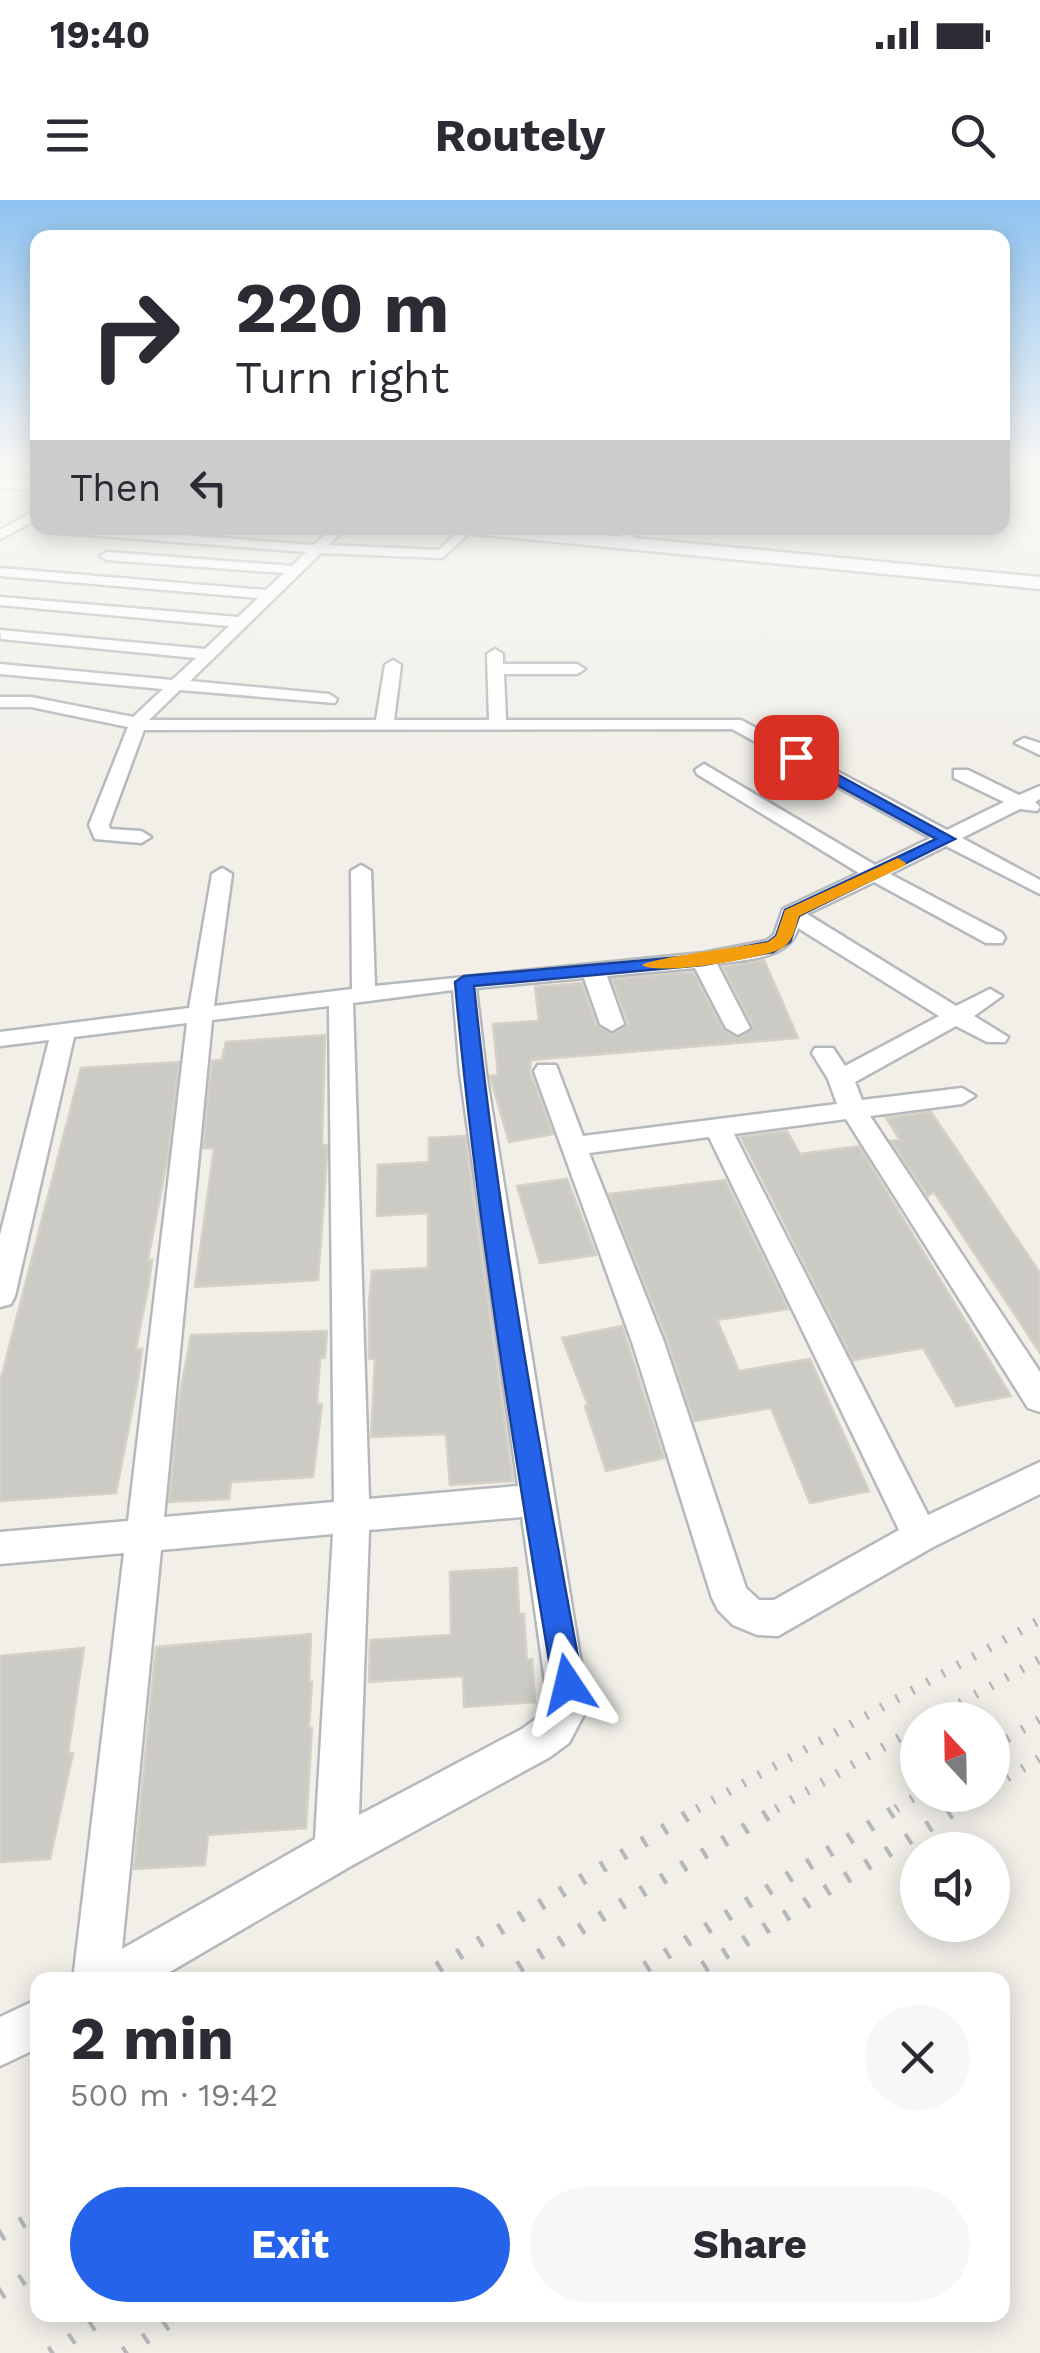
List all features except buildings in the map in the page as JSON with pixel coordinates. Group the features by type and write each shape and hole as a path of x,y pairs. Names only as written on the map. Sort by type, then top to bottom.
{"main road":[{"path":"906,567 1040,583"}],"street":[{"path":"0,634 92,567"},
{"path":"261,567 295,570"},
{"path":"141,837 102,835 99,824 138,722 298,567"},
{"path":"0,572 269,595"},
{"path":"0,601 240,622"},
{"path":"0,634 208,654"},
{"path":"498,726 496,661 578,669"},
{"path":"384,726 393,665"},
{"path":"0,669 328,699"},
{"path":"0,702 31,702 151,726 735,724 1040,888"},
{"path":"704,770 875,874 994,938"},
{"path":"961,774 1040,812"},
{"path":"0,1040 464,982 703,960 773,946 784,938 791,914 1040,792"},
{"path":"336,1850 352,1516 352,997 362,871"},
{"path":"97,1972 200,1016 222,874"},
{"path":"791,914 996,1037"},
{"path":"703,960 738,1028"},
{"path":"593,970 612,1024"},
{"path":"126,1972 336,1850 536,1743 554,1729 568,1707 568,1684 536,1500 473,1073 464,982"},
{"path":"841,1079 990,996"},
{"path":"0,1296 63,1032"},
{"path":"824,1053 841,1079 852,1109 1040,1400"},
{"path":"547,1071 648,1342 731,1598 744,1613 756,1619 778,1618 920,1536 1040,1476"},
{"path":"573,1146 962,1096"},
{"path":"717,1127 920,1536"},
{"path":"0,1548 536,1500"},
{"path":"0,2042 30,2026"}],"railway":[{"path":"697,1809 1040,1620"},
{"path":"962,1702 1040,1659"},
{"path":"1010,1737 1040,1719"},
{"path":"776,1809 900,1737"},
{"path":"1010,1776 1040,1758"},
{"path":"896,1809 900,1806"},
{"path":"430,1972 701,1807"},
{"path":"511,1972 780,1807"},
{"path":"638,1972 900,1807"},
{"path":"696,1972 952,1812"},
{"path":"0,2236 30,2218"},
{"path":"0,2294 30,2275"},
{"path":"50,2353 97,2322"},
{"path":"124,2353 170,2322"}],"slow traffic":[{"path":"651,965 703,960 773,946 784,938 791,914 898,863"}],"route":[{"path":"568,1684 536,1500 473,1073 464,982 703,960 773,946 784,938 791,914 948,839 796,757"}]}
